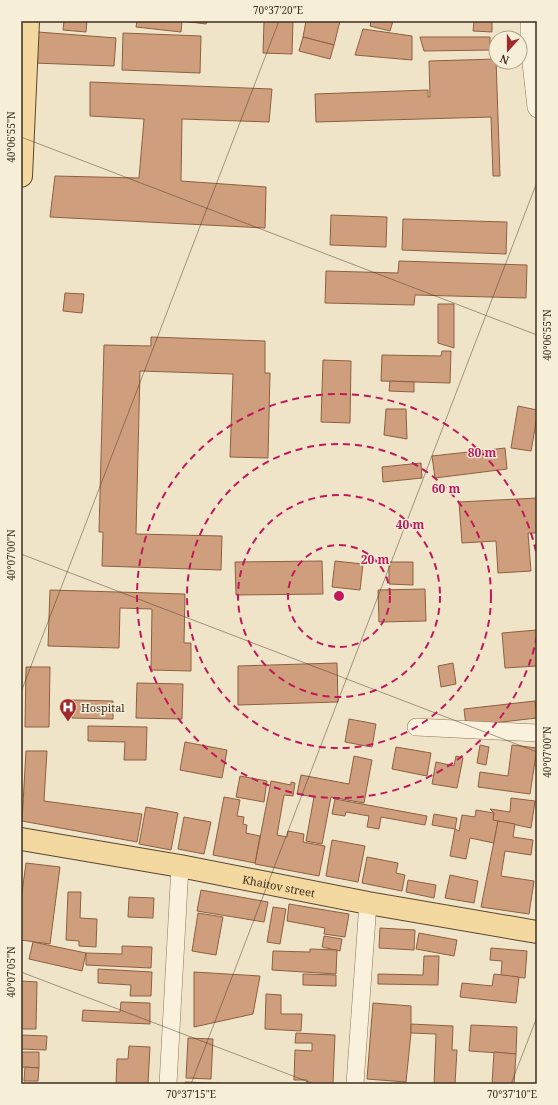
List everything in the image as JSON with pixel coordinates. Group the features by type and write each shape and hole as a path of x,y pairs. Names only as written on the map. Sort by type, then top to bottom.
{"main road":[{"path":"21,176 28,21"},
{"name":"Khaitov street","path":"21,839 180,866 368,903 537,932"}],"street":[{"path":"529,21 529,45 537,109"},
{"path":"416,727 537,733"},
{"path":"168,1084 180,866"},
{"path":"355,1084 368,903"}],"building":[{"path":"64,21 87,21 86,32 63,30"},
{"path":"137,21 182,21 181,32 136,27"},
{"path":"182,21 207,21 206,24"},
{"path":"264,21 293,21 292,54 263,53"},
{"path":"306,21 340,21 334,45 303,37"},
{"path":"371,21 393,21 390,31 370,26"},
{"path":"474,21 492,21 492,30 488,30 488,32 473,31"},
{"path":"363,29 412,36 412,60 355,55"},
{"path":"38,32 116,38 114,66 34,63"},
{"path":"123,33 201,36 200,73 122,70"},
{"path":"303,37 334,45 330,59 299,51"},
{"path":"420,37 488,37 488,50 424,51"},
{"path":"488,59 488,70 496,70 500,176 493,176 491,117 316,122 315,94 428,90 428,97 430,97 429,61"},
{"path":"90,82 272,89 269,122 182,119 181,181 266,187 265,228 50,217 55,176 139,178 144,119 90,116"},
{"path":"331,215 387,217 386,247 330,245"},
{"path":"403,219 507,222 506,254 402,250"},
{"path":"399,261 527,265 526,298 415,295 414,305 325,303 326,271 398,273"},
{"path":"65,293 84,294 82,313 63,311"},
{"path":"438,304 454,304 454,348 438,343"},
{"path":"151,337 265,341 265,373 270,373 268,458 230,457 233,374 140,371 136,534 222,536 221,570 102,566 103,532 99,532 104,345 151,346"},
{"path":"442,351 451,351 450,383 381,381 382,355 441,356"},
{"path":"323,360 351,361 350,423 321,422"},
{"path":"390,381 414,382 414,392 389,391"},
{"path":"518,406 537,410 531,451 511,448"},
{"path":"386,409 406,409 407,439 384,435"},
{"path":"505,448 507,469 435,478 432,456"},
{"path":"421,463 422,478 383,482 382,467"},
{"path":"537,498 537,533 528,533 531,571 498,573 496,541 462,543 459,502"},
{"path":"322,561 323,594 236,595 235,562"},
{"path":"335,561 363,564 360,590 332,587"},
{"path":"389,562 413,562 413,585 389,584"},
{"path":"425,589 426,621 379,622 378,590"},
{"path":"50,590 185,594 184,643 191,643 191,671 151,670 152,609 120,608 119,648 48,646"},
{"path":"537,630 537,666 505,668 502,633"},
{"path":"337,663 338,702 238,705 238,666"},
{"path":"453,663 456,684 441,687 438,666"},
{"path":"26,667 50,667 49,727 25,727"},
{"path":"137,683 183,684 182,719 136,718"},
{"path":"72,700 113,701 113,719 72,718"},
{"path":"535,701 537,718 466,726 464,709"},
{"path":"349,719 376,724 372,747 345,742"},
{"path":"88,726 147,727 146,760 124,760 125,742 88,741"},
{"path":"185,742 227,750 222,778 180,770"},
{"path":"480,745 489,747 486,765 477,763"},
{"path":"512,745 537,748 530,794 478,787 480,772 508,776"},
{"path":"396,747 431,753 427,776 392,769"},
{"path":"26,751 47,751 44,801 142,814 137,842 22,821"},
{"path":"354,756 372,760 364,803 331,797 322,844 306,841 314,797 297,794 301,775 349,784"},
{"path":"456,756 463,758 457,788 432,784 436,762 454,766"},
{"path":"240,776 267,781 264,802 236,797"},
{"path":"271,781 291,785 291,782 295,783 293,796 284,795 277,835 287,837 288,831 304,834 303,842 325,846 319,876 255,864"},
{"path":"224,797 240,800 237,816 244,817 243,824 247,825 246,833 260,836 255,863 213,855"},
{"path":"511,798 535,801 531,828 493,820 494,813 490,809 510,812"},
{"path":"335,799 427,816 425,825 381,817 379,829 367,827 369,816 346,812 345,816 332,814"},
{"path":"146,807 178,813 171,850 139,844"},
{"path":"476,810 494,813 493,820 498,821 494,843 470,838 466,859 450,856 455,829 459,831 462,815 475,817"},
{"path":"434,814 457,818 455,829 432,825"},
{"path":"184,817 211,822 204,854 178,849"},
{"path":"498,821 515,824 513,837 533,840 531,855 505,851 501,876 534,881 529,914 481,907"},
{"path":"332,840 365,846 358,882 326,876"},
{"path":"367,857 398,863 396,873 405,875 402,891 362,883"},
{"path":"26,863 60,867 50,944 21,940 21,900"},
{"path":"450,875 478,881 474,903 445,898"},
{"path":"408,880 436,885 434,898 406,892"},
{"path":"201,890 268,902 264,922 197,911"},
{"path":"68,892 81,892 80,918 97,919 96,947 79,946 79,941 66,940"},
{"path":"129,897 154,898 153,918 128,917"},
{"path":"289,904 349,914 345,937 324,934 325,928 287,921"},
{"path":"273,907 286,909 280,944 267,942"},
{"path":"198,913 223,917 216,955 192,951"},
{"path":"380,928 415,930 414,950 379,948"},
{"path":"419,933 457,940 454,956 416,949"},
{"path":"324,936 342,939 340,951 322,947"},
{"path":"33,942 86,953 82,971 29,959"},
{"path":"122,946 152,947 151,968 86,965 86,953 122,954"},
{"path":"491,948 527,951 525,978 501,976 502,961 490,960"},
{"path":"310,949 337,950 336,974 272,970 273,951 310,952"},
{"path":"424,956 439,956 438,985 378,984 378,974 423,975"},
{"path":"98,969 152,972 151,996 130,996 131,985 98,983"},
{"path":"194,972 260,976 253,1014 194,1027"},
{"path":"303,974 336,975 336,986 303,985"},
{"path":"494,974 519,977 516,1003 460,997 462,983 492,986"},
{"path":"21,981 37,982 36,1029 21,1029"},
{"path":"266,994 281,995 281,1014 302,1014 301,1031 265,1029"},
{"path":"121,1002 150,1003 150,1024 82,1021 83,1010 120,1012"},
{"path":"373,1003 411,1006 411,1033 406,1082 367,1079"},
{"path":"411,1024 453,1026 452,1050 457,1050 455,1084 434,1084 436,1034 411,1033"},
{"path":"471,1025 517,1027 516,1054 469,1051"},
{"path":"296,1033 335,1035 333,1084 307,1084 307,1080 294,1080 295,1050 312,1051 312,1043 295,1043"},
{"path":"21,1035 47,1036 46,1050 21,1049"},
{"path":"188,1038 213,1039 211,1079 186,1078"},
{"path":"129,1046 150,1047 148,1084 116,1084 117,1059 128,1059"},
{"path":"21,1052 39,1052 39,1068 21,1067"},
{"path":"494,1052 516,1054 514,1084 492,1084"},
{"path":"25,1067 39,1068 38,1081 24,1081"},
{"path":"185,1082 238,1084 185,1084"}],"place":[{"name":"Hospital","path":"68,722"}]}
